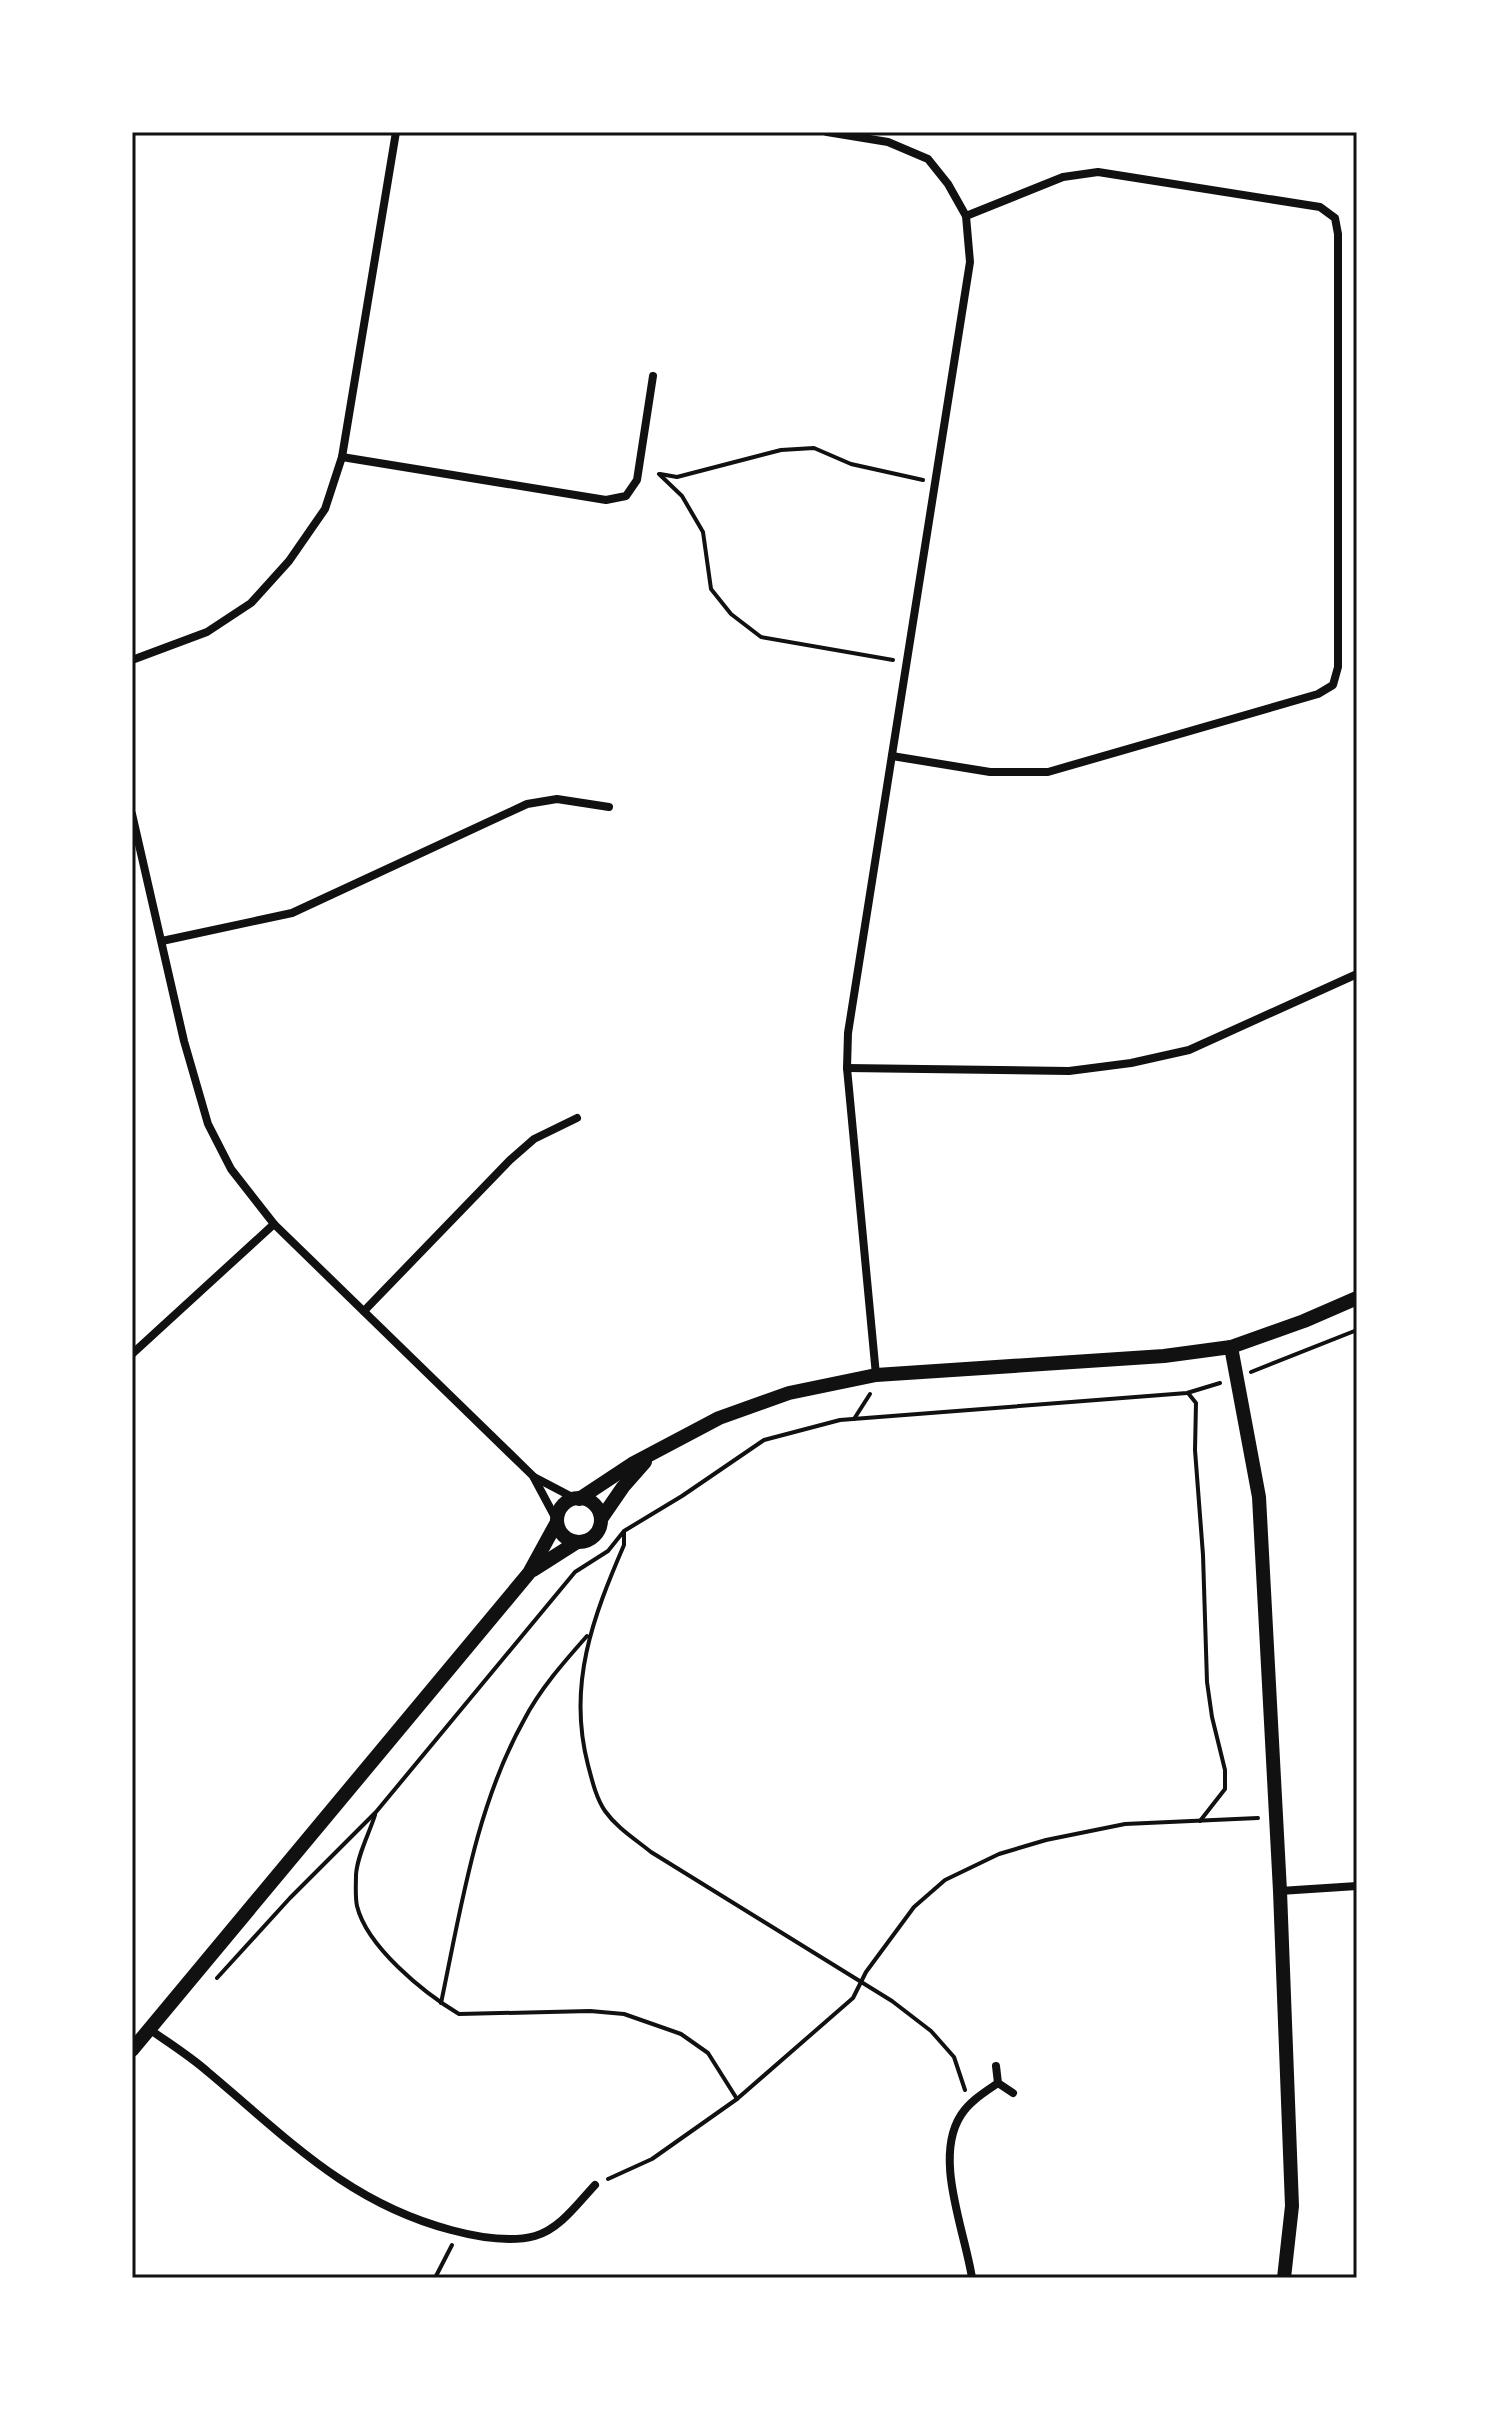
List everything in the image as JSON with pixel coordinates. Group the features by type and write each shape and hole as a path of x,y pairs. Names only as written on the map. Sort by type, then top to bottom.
{"street":[{"path":"132,660 207,632 251,603 289,561 325,509 342,457 396,132"},
{"path":"827,132 888,142 928,159 948,184 966,216 970,262 848,1033 847,1068 876,1375"},
{"path":"892,756 990,772 1048,772 1318,694 1333,685 1338,667 1338,234 1335,218 1320,207 1098,172 1063,177 966,216"},
{"path":"342,457 606,500 626,496 637,480 653,376"},
{"path":"162,941 292,913 527,804 557,799 609,807"},
{"path":"132,814 184,1041 208,1124 231,1169 274,1224 533,1476 557,1520 560,1533 566,1539 577,1542"},
{"path":"847,1068 1069,1071 1131,1063 1189,1050 1357,974"},
{"path":"364,1311 510,1160 534,1139 577,1118"},
{"path":"132,1354 274,1224"},
{"path":"132,2050 529,1573 562,1505 578,1499 632,1464 719,1418 789,1393 876,1375 1164,1356 1231,1347 1357,1298"},
{"path":"1231,1347 1259,1497 1280,1891 1292,2206 1284,2278"},
{"path":"529,1573 577,1542 593,1537 598,1532 601,1519 623,1487 654,1453"},
{"path":"533,1476 595,1506 601,1519"},
{"path":"1280,1891 1357,1886"},
{"path":"149,2029 206,2070 317,2165 394,2212 458,2232 503,2239 535,2236 555,2226 595,2185"},
{"path":"996,2066 998,2083 1013,2093"},
{"path":"972,2278 951,2180 952,2132 970,2104 998,2083"}],"path":[{"path":"638,471 677,477 781,450 814,448 851,464 936,482"},
{"path":"659,474 682,496 703,532 711,589 731,614 761,637 907,663"},
{"path":"215,1980 290,1898 376,1812 575,1572 608,1551 624,1531 764,1440 840,1420 1187,1393 1237,1378 1357,1330"},
{"path":"854,1419 873,1390 876,1375"},
{"path":"1187,1393 1196,1403 1195,1450 1203,1555 1207,1682 1225,1770 1225,1789 1200,1821"},
{"path":"624,1531 624,1545 589,1635 581,1690 582,1743 602,1807 614,1823 651,1852 892,2001 931,2031 954,2057 970,2104"},
{"path":"441,2003 469,1866 496,1782 524,1720 556,1671 589,1635"},
{"path":"376,1812 356,1871 357,1905 366,1928 401,1970 441,2003 459,2014 590,2011 624,2014 681,2034 708,2053 737,2099"},
{"path":"595,2185 652,2159 737,2099 853,1998 914,1907 945,1880 999,1854 1046,1840 1125,1824 1276,1817"},
{"path":"435,2278 458,2232"}]}
